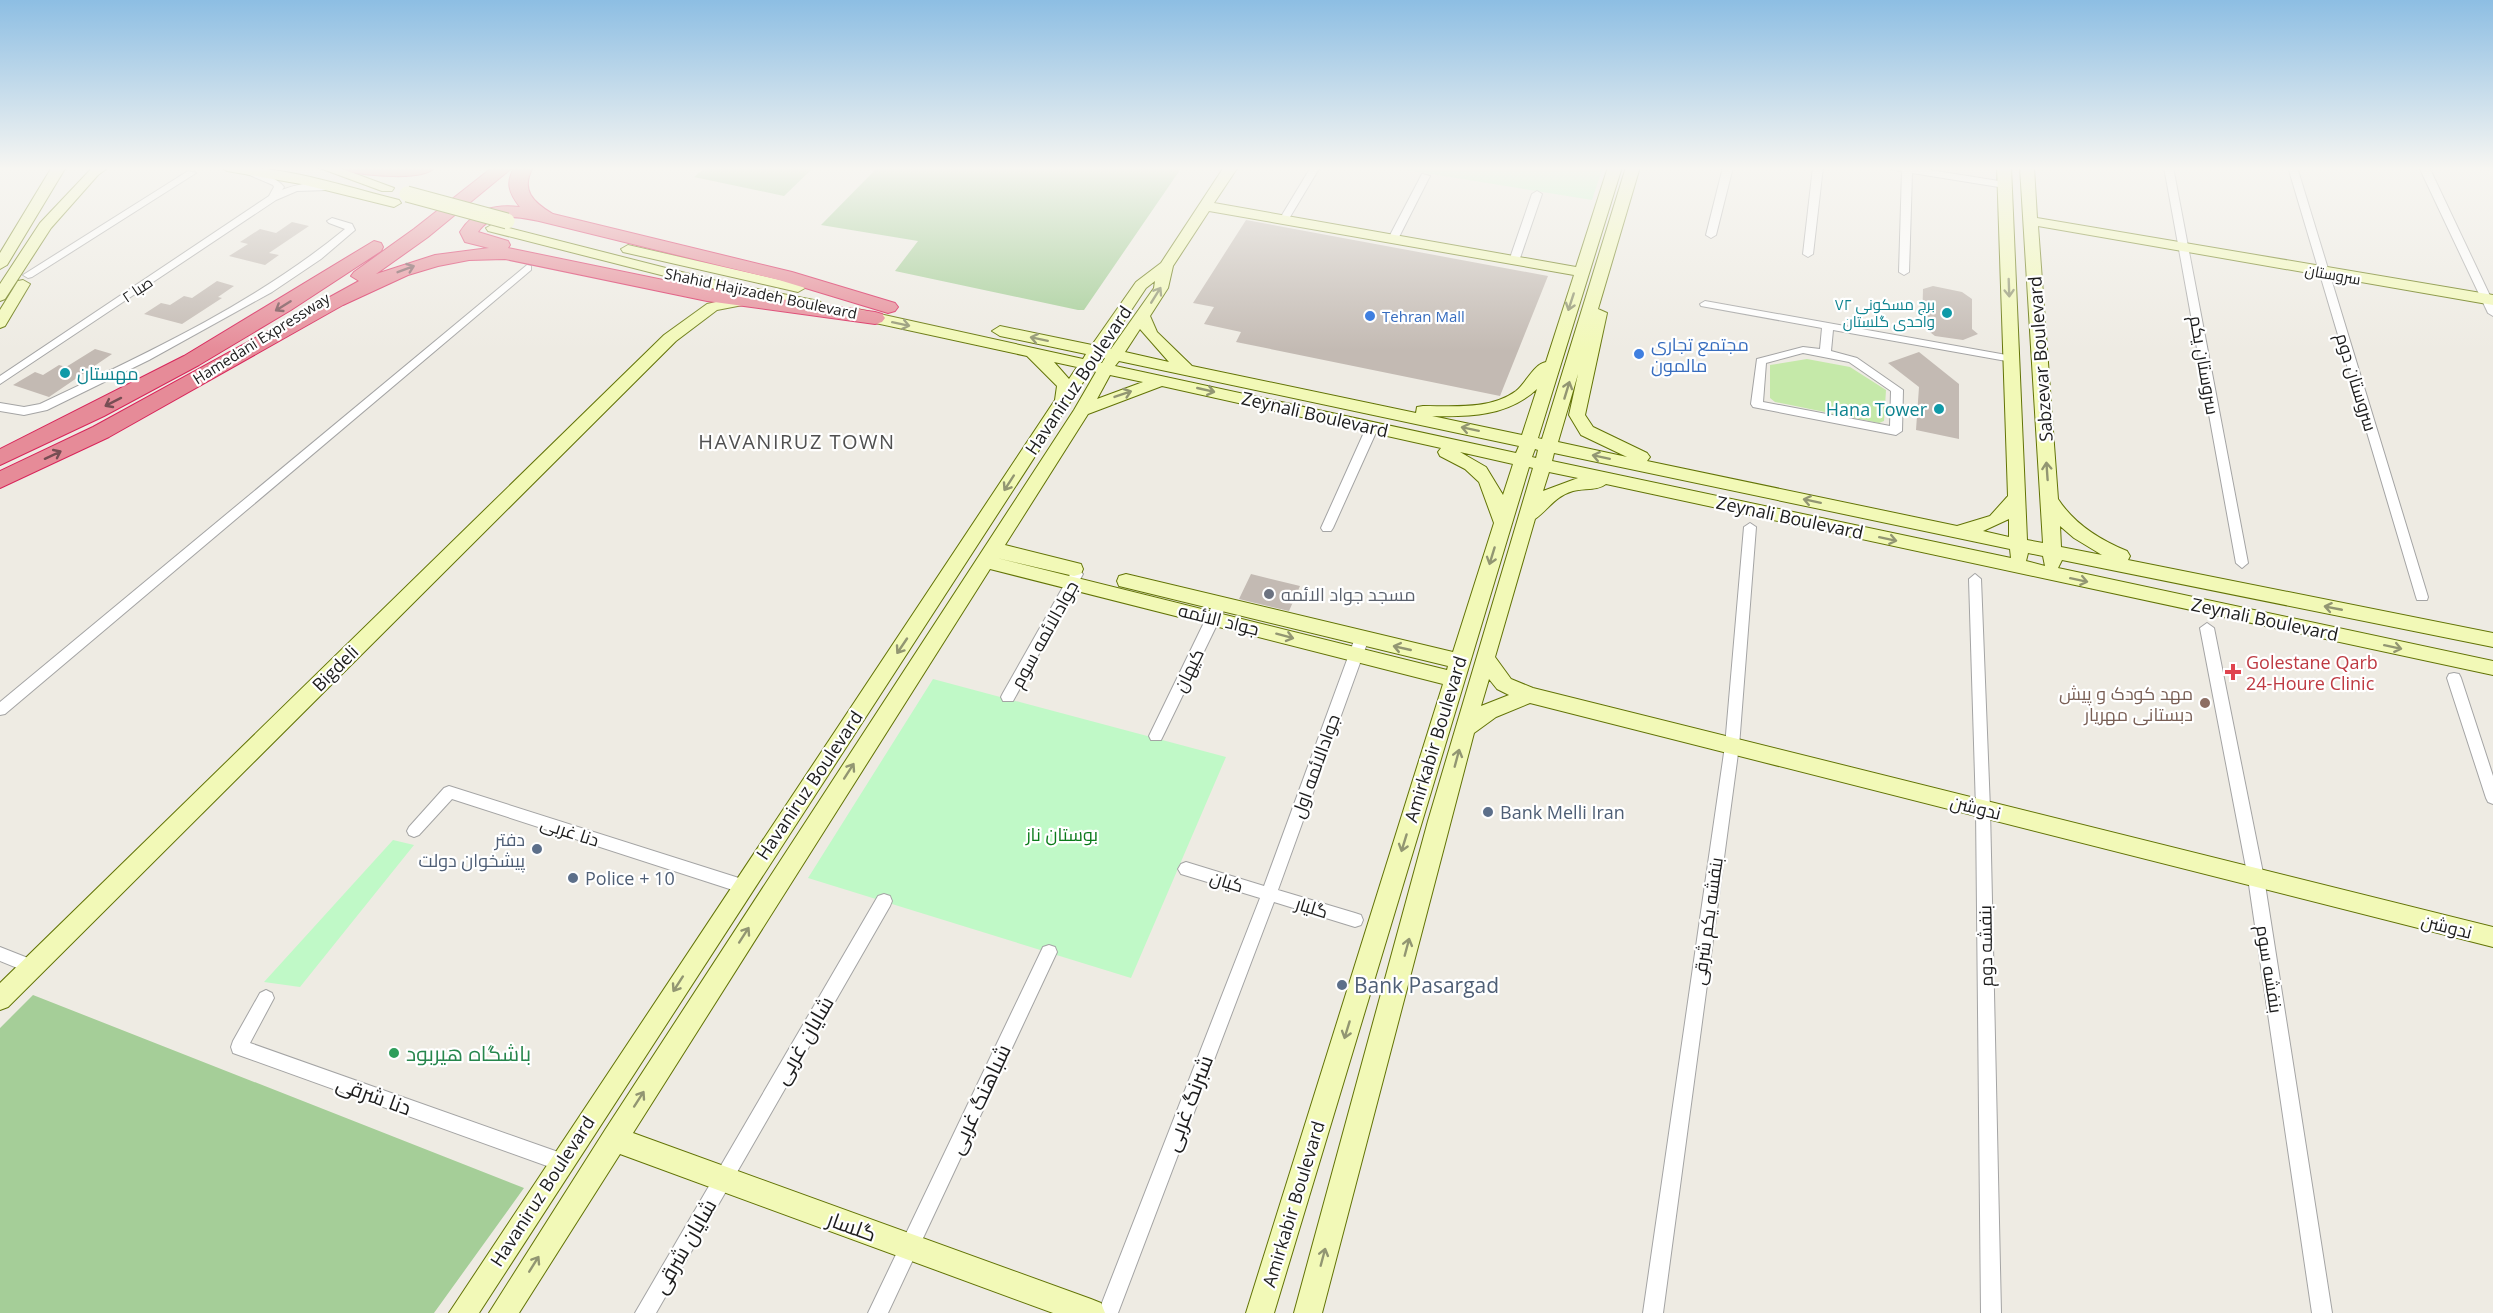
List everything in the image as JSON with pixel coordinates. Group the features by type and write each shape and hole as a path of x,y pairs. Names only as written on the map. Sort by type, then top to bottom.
{"highway":[{"name":"Hamedani Expressway","path":"0,458 158,379 228,340 377,245 399,228"},
{"name":"Hamedani Expressway","path":"0,480 101,432 242,353 427,228"},
{"path":"472,228 469,232 472,238 681,289 752,301 882,313"},
{"path":"589,228 785,276 882,313"},
{"path":"242,353 359,289 420,263 452,256 477,252 505,253 623,276"}],"main road":[{"path":"0,245 12,228"},
{"path":"0,265 22,228"},
{"path":"0,296 44,228"},
{"path":"0,323 53,228"},
{"name":"Shahid Hajizadeh Boulevard","path":"494,228 720,286 882,313 1101,359"},
{"name":"Shahid Hajizadeh Boulevard","path":"537,228 1031,351 1101,359"},
{"name":"Havaniruz Boulevard","path":"503,1313 988,554 1101,359 1141,285 1166,266 1191,228"},
{"path":"1331,228 1581,272"},
{"name":"Amirkabir Boulevard","path":"1308,1313 1486,660 1513,525 1524,451 1595,228"},
{"name":"Amirkabir Boulevard","path":"1260,1313 1456,670 1513,525 1546,456 1616,228"},
{"name":"Sabzevar Boulevard","path":"2007,228 2019,567"},
{"name":"Sabzevar Boulevard","path":"2031,228 2054,574"},
{"name":"سروستان","path":"2072,228 2491,304"},
{"name":"Havaniruz Boulevard","path":"1101,359 1142,316 1161,288 1166,266"},
{"path":"1602,277 1597,342 1582,389 1577,415 1587,430 1599,438 1676,473"},
{"path":"670,338 692,310 694,302 690,295 681,289"},
{"path":"670,338 713,305 723,301 752,301"},
{"path":"1142,316 1150,334 1187,370"},
{"name":"Bigdeli","path":"0,999 670,338"},
{"path":"1376,409 1492,409 1517,399 1536,383 1558,344"},
{"path":"1031,351 1052,369 1065,385 1072,406 1165,380"},
{"name":"Zeynali Boulevard","path":"1101,359 1187,370 1376,409 1669,490 2493,668"},
{"name":"Zeynali Boulevard","path":"1101,359 1165,380 1365,426 1524,451"},
{"name":"Havaniruz Boulevard","path":"464,1313 742,886 1072,406"},
{"path":"1365,426 1439,448 1473,465 1492,482 1513,525 1555,490 1578,483 1608,482 1669,490"},
{"name":"Zeynali Boulevard","path":"1546,456 1676,473 2493,640"},
{"path":"1948,530 1991,525 2006,514 2017,496"},
{"path":"2049,500 2059,516 2073,530 2101,548 2168,574"},
{"name":"جواد الائمه","path":"988,554 1456,670"},
{"name":"ندوشن","path":"1486,660 1504,684 1529,695 2493,937"},
{"path":"1466,728 1489,711 1529,695"},
{"name":"گلسار","path":"614,1139 1091,1313"}],"street":[{"path":"28,275 103,228"},
{"name":"صبا ۲","path":"0,381 228,228"},
{"path":"0,407 24,411 65,399 216,321 317,257 350,228"},
{"path":"1393,239 1398,228"},
{"path":"1514,261 1525,228"},
{"path":"1711,235 1713,228"},
{"path":"1808,254 1811,228"},
{"path":"1904,272 1905,228"},
{"name":"سروستان یکم","path":"2180,228 2242,563"},
{"name":"سروستان دوم","path":"2310,228 2422,597"},
{"path":"2454,228 2491,304"},
{"path":"0,710 527,268"},
{"path":"1704,304 2012,358"},
{"path":"1825,353 1828,326"},
{"path":"1803,350 1825,353 1853,360 1897,390 1896,431 1757,404 1761,361 1803,350"},
{"path":"1327,528 1365,426"},
{"name":"بنفشه یکم شرقی","path":"1653,1313 1731,746 1750,527"},
{"name":"جوادالائمه سوم","path":"1008,697 1076,576"},
{"name":"بنفشه دوم","path":"1975,579 1983,809 1991,1313"},
{"name":"کیهان","path":"1156,736 1217,611"},
{"name":"بنفشه سوم","path":"2207,628 2256,878 2322,1313"},
{"name":"جوادالائمه اول","path":"1269,894 1359,646"},
{"path":"2454,678 2493,798"},
{"name":"دنا غربی","path":"414,831 448,792 742,886"},
{"name":"کیان","path":"1186,869 1269,894"},
{"name":"گلیار","path":"1269,894 1355,920"},
{"name":"شبرنگ غربی","path":"1108,1313 1269,894"},
{"name":"شایان غربی","path":"722,1178 884,901"},
{"name":"شباهنگ غربی","path":"878,1313 1049,952"},
{"path":"0,954 33,967"},
{"name":"دنا شرقی","path":"266,998 239,1047 561,1162"},
{"name":"شایان شرقی","path":"645,1313 722,1178"}],"green space":[{"path":"841,228 1140,228 1084,310 895,271 918,241"},
{"path":"1807,359 1850,367 1886,390 1884,421 1879,423 1775,402 1770,398 1770,365"},
{"name":"بوستان ناز","path":"933,679 1226,757 1131,978 808,878"},
{"path":"393,840 414,845 300,987 264,982"},
{"path":"33,995 524,1188 434,1313 0,1313 0,1028"}],"building":[{"path":"283,228 306,228 269,253 279,255 265,265 229,256 248,244 240,242 260,229 276,233"},
{"name":"Tehran Mall","path":"1241,228 1291,228 1548,276 1500,396 1236,342 1241,332 1204,324 1214,307 1193,303"},
{"name":"مهستان","path":"217,281 234,286 218,297 222,298 182,324 144,314 161,303 170,305 184,296 192,298"},
{"name":"برج مسکونی ۷۲ واحدی گلستان","path":"1933,286 1962,292 1972,299 1972,329 1978,334 1963,340 1935,336 1922,326 1923,289"},
{"name":"مهستان","path":"95,349 112,354 49,397 13,385 35,372 43,375 59,365 66,367"},
{"name":"Hana Tower","path":"1919,352 1959,384 1959,439 1916,430 1919,387 1888,363"},
{"name":"مسجد جواد الائمه","path":"1251,574 1300,586 1289,611 1239,599"}],"place":[{"name":"برج مسکونی ۷۲ واحدی گلستان","path":"1947,313"},
{"name":"Tehran Mall","path":"1370,316"},
{"name":"مجتمع تجاری مالمون","path":"1639,354"},
{"name":"مهستان","path":"65,373"},
{"name":"Hana Tower","path":"1939,409"},
{"name":"مسجد جواد الائمه","path":"1269,594"},
{"name":"Golestane Qarb 24-Houre Clinic","path":"2233,672"},
{"name":"مهد کودک و پیش دبستانی مهریار","path":"2205,703"},
{"name":"Bank Melli Iran","path":"1488,812"},
{"name":"دفتر پیشخوان دولت","path":"537,849"},
{"name":"Police + 10","path":"573,878"},
{"name":"Bank Pasargad","path":"1342,985"},
{"name":"باشگاه هیربود","path":"394,1053"}],"district":[{"name":"HAVANIRUZ TOWN","path":"797,441"}]}
